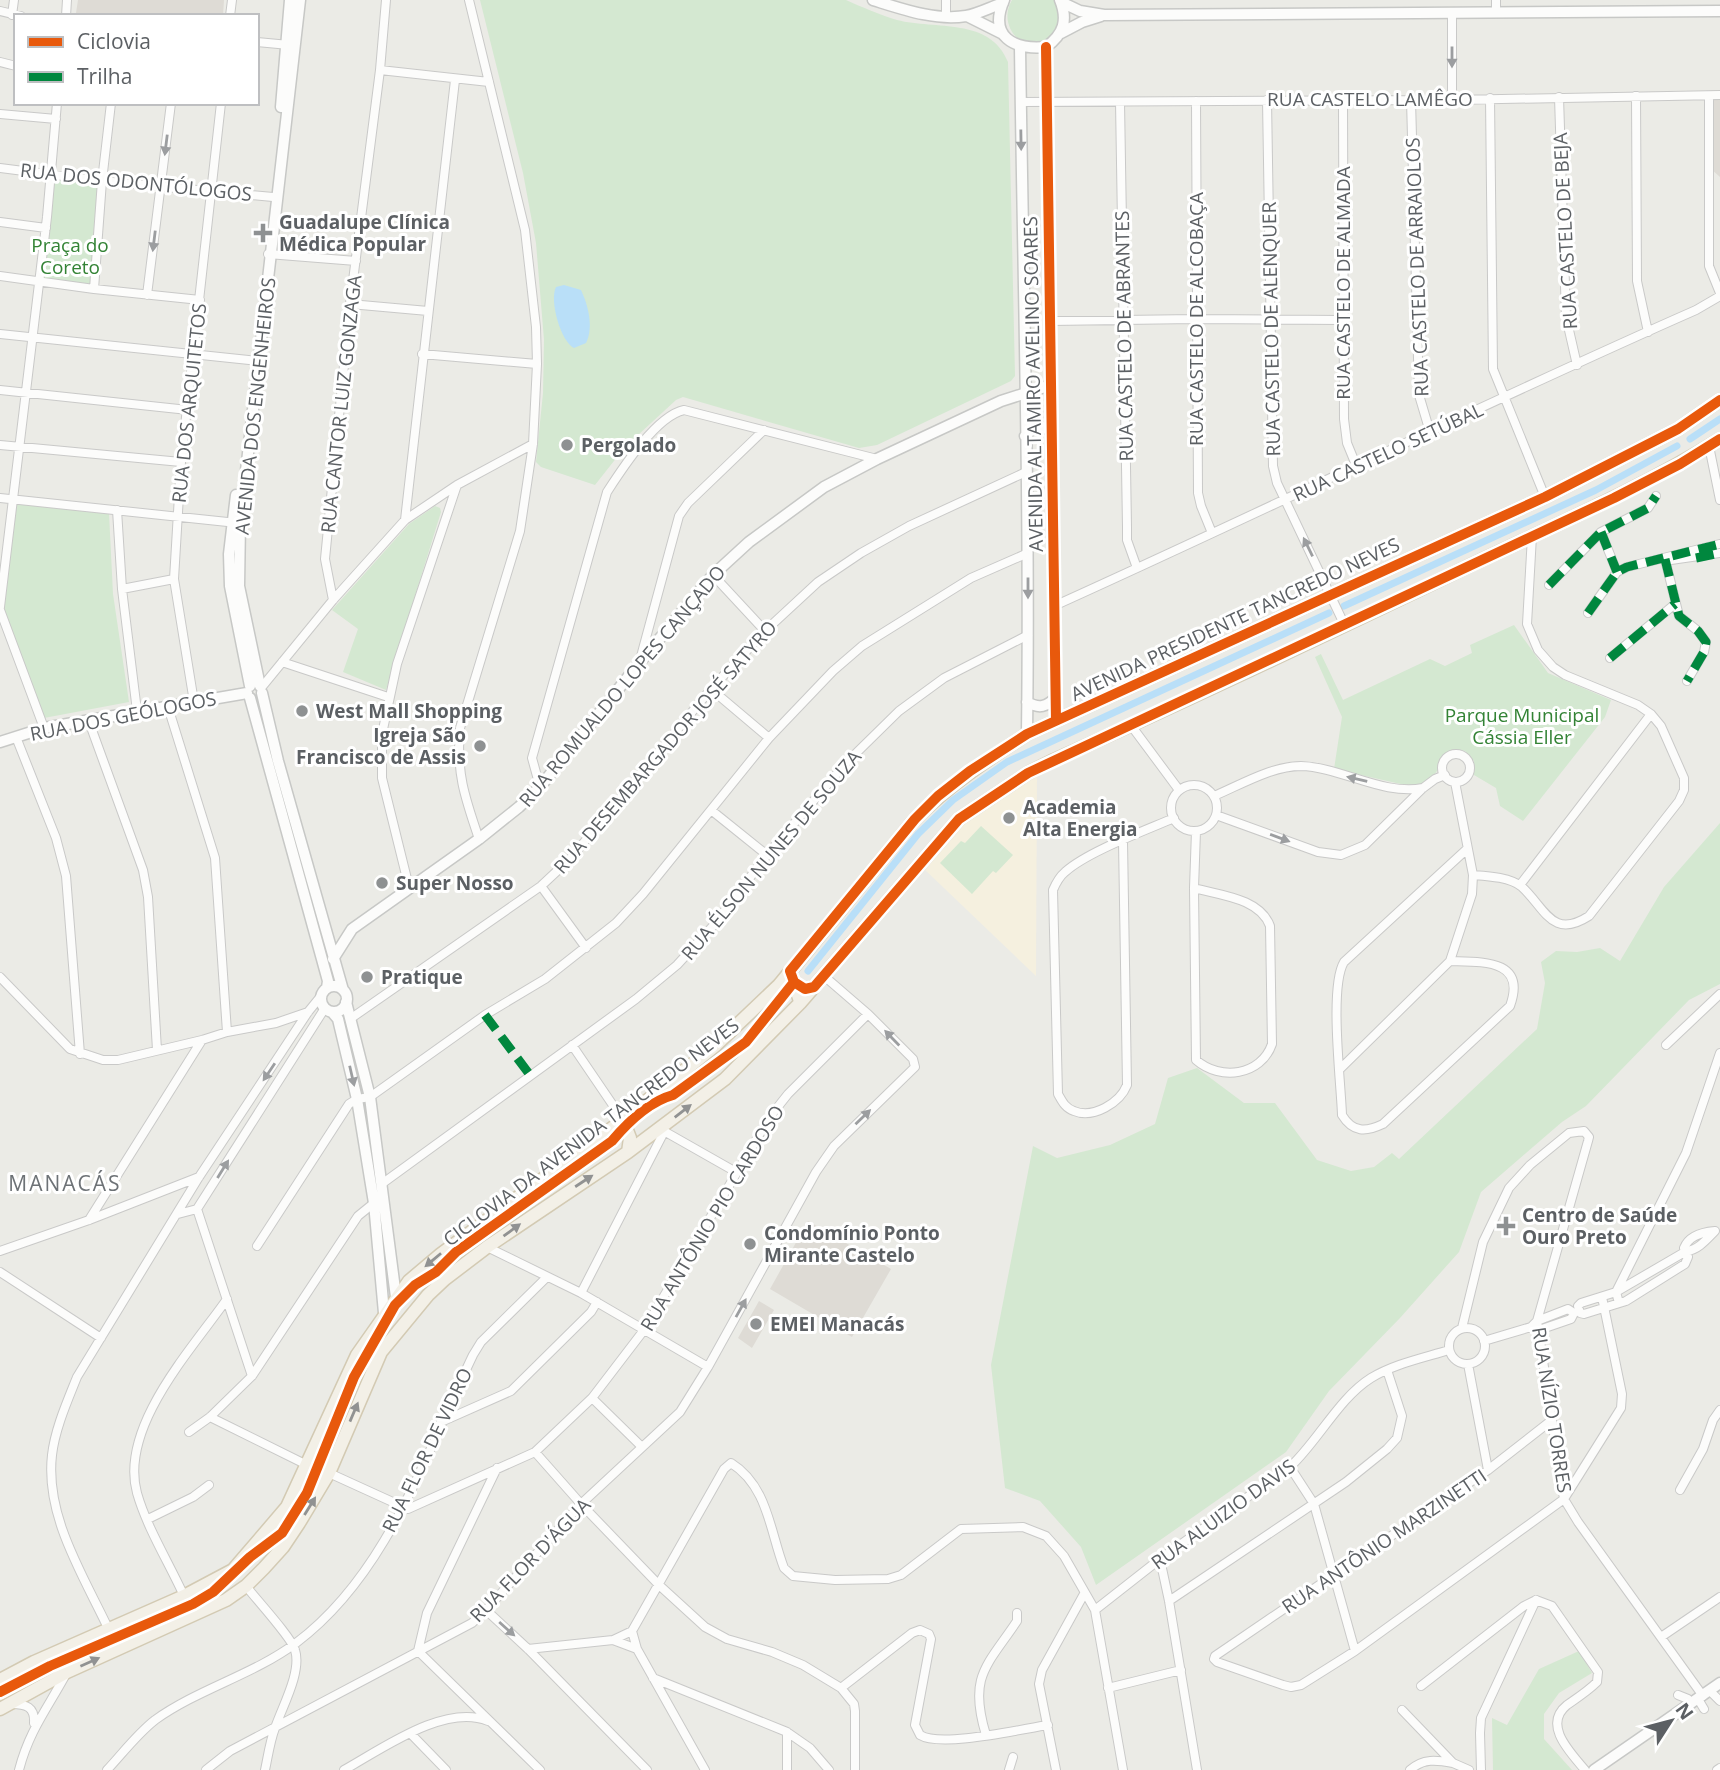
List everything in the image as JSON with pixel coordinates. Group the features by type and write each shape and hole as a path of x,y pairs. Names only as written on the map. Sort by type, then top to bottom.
{"main road":[{"name":"AVENIDA PRESIDENTE TANCREDO NEVES","path":"0,1680 108,1628 184,1596 233,1570 287,1507 357,1355 409,1281 441,1254 623,1121 716,1045 779,985 915,819 970,771 1027,733 1221,646 1335,604 1678,429 1720,400"},
{"path":"380,1352 428,1295 487,1247 662,1130 725,1079 800,1003 959,819 1028,773 1625,493 1715,442"},
{"path":"790,971 794,982 799,986 806,989 814,987"},
{"path":"779,985 790,985 794,988 799,994 800,1003"},
{"path":"623,1121 631,1138 628,1152"},
{"path":"4,1707 67,1672 226,1600 246,1586 283,1547 329,1473 392,1328 396,1297"},
{"path":"310,1460 329,1473"}],"street":[{"name":"AVENIDA DOS ENGENHEIROS","path":"290,0 290,45 269,254 236,523 229,554 230,586 266,738 322,936 328,981 324,992"},
{"name":"AVENIDA DOS ENGENHEIROS","path":"269,254 290,45 300,0"},
{"name":"RUA CANTOR LUIZ GONZAGA","path":"333,600 325,559 350,304 380,70 386,0"},
{"path":"469,0 525,230 536,327 537,364 533,444 520,531 460,728 458,755 462,791 479,839"},
{"path":"873,0 920,14 946,17 967,16 1003,1"},
{"path":"946,0 946,17"},
{"path":"1496,0 1496,12"},
{"path":"1003,1 999,15 1003,34"},
{"path":"1061,1 1080,11 1104,15 1720,11"},
{"path":"1061,1 1065,17 1061,33"},
{"path":"1452,13 1452,100"},
{"path":"967,16 1003,34 1020,47 1046,47 1061,33 1104,15"},
{"path":"259,42 290,45"},
{"name":"AVENIDA ALTAMIRO AVELINO SOARES","path":"1020,47 1028,553 1027,733"},
{"name":"AVENIDA ALTAMIRO AVELINO SOARES","path":"1046,47 1056,720"},
{"path":"380,70 489,82"},
{"path":"405,520 455,80"},
{"name":"RUA CASTELO LAMÊGO","path":"1021,102 1452,100 1720,95"},
{"path":"1636,96 1637,281 1648,332"},
{"path":"1709,96 1709,266 1720,294"},
{"name":"RUA CASTELO DE BEJA","path":"1559,97 1566,317 1577,365"},
{"path":"1490,98 1493,369 1545,496"},
{"name":"RUA CASTELO DE ALMADA","path":"1343,99 1344,419 1347,443 1356,465"},
{"name":"RUA CASTELO DE ALENQUER","path":"1268,100 1273,466 1285,500 1345,626"},
{"name":"RUA CASTELO DE ARRAIOLOS","path":"1411,100 1419,395 1430,432"},
{"name":"RUA CASTELO DE ALCOBAÇA","path":"1196,101 1195,318 1198,493 1200,506 1212,533"},
{"name":"RUA CASTELO DE ABRANTES","path":"1120,102 1127,540 1138,568"},
{"path":"44,728 0,608 46,228 57,105"},
{"path":"94,289 111,105"},
{"path":"148,295 171,105"},
{"name":"RUA DOS ARQUITETOS","path":"194,702 174,579 181,462 221,105"},
{"path":"0,114 56,120"},
{"name":"RUA DOS ODONTÓLOGOS","path":"0,168 102,181 273,197"},
{"path":"0,222 46,228"},
{"path":"269,254 356,261"},
{"path":"0,276 200,300"},
{"name":"RUA CASTELO SETÚBAL","path":"1054,606 1696,310 1720,294"},
{"path":"350,304 428,311"},
{"path":"1051,321 1195,318 1342,320"},
{"path":"0,334 257,361"},
{"path":"422,354 537,364"},
{"name":"RUA ROMUALDO LOPES CANÇADO","path":"333,959 352,929 479,839 520,807 540,787 713,575 749,542 824,487 877,459 1001,401 1052,385"},
{"path":"0,390 188,410"},
{"path":"540,787 532,758 607,492 643,441 676,412 684,410 877,459"},
{"path":"1025,436 1035,427 1052,432"},
{"path":"640,662 679,516 688,503 764,430"},
{"path":"1715,442 1720,500"},
{"path":"255,691 272,675 333,600 405,520 457,485 533,444"},
{"path":"0,445 181,462"},
{"name":"RUA DESEMBARGADOR JOSÉ SATYRO","path":"351,1019 541,886 571,858 711,689 765,631 818,582 861,553 909,526 1026,472"},
{"path":"409,887 382,778 382,734 397,664 457,485"},
{"path":"1549,585 1601,532 1648,508 1656,496"},
{"path":"0,498 236,523"},
{"path":"117,510 122,589 137,711"},
{"name":"AVENIDA DOS ENGENHEIROS","path":"236,523 239,586 257,671 255,691"},
{"path":"1601,532 1618,572"},
{"path":"1473,875 1520,885 1549,919 1558,924 1567,925 1582,921 1589,916 1679,801 1684,790 1684,778 1661,726 1651,714 1638,705 1565,675 1552,667 1538,650 1527,624 1532,536"},
{"path":"1588,613 1618,572 1720,544"},
{"path":"257,1246 349,1104 357,1099 370,1097 485,1015 545,979 616,923 643,894 769,738 833,671 862,646 971,578 1028,553"},
{"path":"1664,560 1720,553"},
{"path":"1664,560 1679,616 1698,631 1706,642 1704,652 1693,666 1687,681"},
{"path":"713,575 765,631"},
{"path":"122,589 174,579"},
{"path":"1610,658 1675,604"},
{"name":"RUA ÉLSON NUNES DE SOUZA","path":"383,1183 636,999 677,965 713,926 767,855 846,763 899,712 944,678 1028,635"},
{"path":"282,662 388,697"},
{"path":"257,671 272,675"},
{"path":"711,689 769,738"},
{"name":"RUA DOS GEÓLOGOS","path":"0,742 44,728 88,719 255,691"},
{"path":"1027,702 1044,706 1056,697"},
{"path":"168,707 215,858 227,1032"},
{"path":"1520,885 1651,714"},
{"path":"88,719 143,870 148,897 157,1050"},
{"path":"1130,724 1179,790"},
{"path":"16,737 55,838 66,876 80,1054"},
{"path":"1444,775 1445,760 1450,756 1461,755 1469,762 1470,768 1466,778 1455,782"},
{"path":"1214,796 1286,767 1303,766 1398,789 1423,788"},
{"path":"1340,1069 1450,961 1472,894 1473,875 1455,782 1444,775"},
{"path":"1216,815 1318,852 1333,855 1349,853 1365,845 1423,788 1444,775"},
{"path":"1186,786 1202,786 1214,796 1216,815 1209,825 1196,831 1179,825 1174,818 1172,800 1179,790 1186,786"},
{"path":"1398,789 1405,799 1403,808"},
{"path":"711,810 767,855"},
{"path":"1123,841 1127,1085 1124,1094 1108,1106 1087,1112 1074,1112 1064,1105 1058,1094 1054,890 1057,880 1073,865 1123,841 1174,818"},
{"path":"1194,888 1254,906 1270,926 1272,1044 1259,1064 1252,1068 1224,1074 1205,1068 1196,1060 1194,888 1196,831"},
{"path":"1450,961 1486,962 1506,970 1514,982 1515,993 1510,1006 1383,1124 1371,1129 1353,1128 1342,1115 1337,1003 1340,968 1467,849"},
{"path":"541,886 586,948"},
{"name":"RUA ROMUALDO LOPES CANÇADO","path":"322,936 352,929"},
{"name":"AVENIDA DOS ENGENHEIROS","path":"322,936 343,990"},
{"path":"824,976 868,1014"},
{"path":"0,977 61,1042 80,1054 103,1060 118,1060 227,1032 276,1023 308,1012"},
{"path":"108,1628 68,1543 56,1506 51,1475 52,1454 66,1402 77,1377 199,1177 308,1012 324,992 335,986 343,990 370,1097 396,1297"},
{"path":"324,992 329,1010 338,1020 357,1099 373,1203 384,1313"},
{"path":"1666,1045 1720,995"},
{"path":"178,1214 197,1209 307,1035 329,1010 343,1009 346,1002"},
{"name":"RUA FLOR D'ÁGUA","path":"206,1770 230,1751 472,1623 581,1504 680,1412 708,1367 816,1172 834,1146 915,1067 915,1062 868,1014"},
{"name":"RUA ANTÔNIO PIO CARDOSO","path":"535,1452 592,1398 644,1330 769,1118 788,1094 868,1014"},
{"path":"276,1023 307,1035"},
{"path":"89,1220 202,1040"},
{"path":"572,1045 623,1121"},
{"path":"1619,1303 1616,1292 1686,1153 1720,1052"},
{"path":"581,1293 662,1130 736,1172"},
{"name":"RUA NÍZIO TORRES","path":"1462,1328 1483,1242 1509,1188 1569,1133 1584,1131 1588,1141 1536,1326 1564,1499 1661,1637 1701,1700"},
{"path":"0,1251 199,1177"},
{"path":"189,1432 210,1417 252,1376 358,1216 373,1203"},
{"path":"197,1209 252,1376"},
{"path":"487,1247 597,1301 708,1367"},
{"path":"1683,1253 1688,1257 1685,1265 1626,1301 1584,1314 1578,1309 1581,1303 1616,1292 1679,1254 1683,1253"},
{"path":"0,1272 101,1338"},
{"name":"RUA FLOR DE VIDRO","path":"107,1770 154,1721 293,1645 315,1628 355,1586 403,1508 441,1422 481,1342 547,1277"},
{"path":"1290,1467 1314,1504 1354,1651 1564,1499 1621,1408 1622,1394 1602,1297"},
{"path":"184,1596 137,1493 134,1472 138,1446 148,1416 170,1380 228,1299"},
{"path":"441,1422 511,1391 591,1312 597,1301"},
{"path":"1484,1341 1536,1326"},
{"path":"1462,1328 1478,1332 1484,1341 1483,1354 1468,1364 1456,1360 1449,1350 1451,1336 1462,1328"},
{"name":"RUA ALUIZIO DAVIS","path":"1095,1610 1160,1559 1290,1467 1307,1451 1347,1400 1370,1379 1387,1370 1449,1350"},
{"path":"1468,1364 1488,1470"},
{"path":"1170,1601 1346,1482 1387,1449 1397,1438 1402,1416 1387,1370"},
{"path":"592,1398 642,1447"},
{"path":"1680,1490 1716,1428 1713,1420 1720,1410"},
{"path":"210,1417 310,1460"},
{"name":"RUA ANTÔNIO MARZINETTI","path":"1354,1651 1301,1685 1291,1686 1214,1659 1488,1470 1552,1420"},
{"path":"329,1473 408,1509 535,1452 659,1585 705,1627 727,1639 772,1652 803,1665 841,1688 854,1704 855,1770"},
{"path":"528,1648 613,1640 632,1631 724,1469 731,1463 745,1476 762,1499 784,1568 793,1576 835,1580 888,1579 901,1575 961,1528 1006,1526 1038,1531 1055,1543 1095,1610 1123,1770"},
{"path":"497,1468 427,1613 418,1651 540,1770"},
{"path":"148,1519 193,1497 209,1485"},
{"path":"1160,1559 1170,1601 1197,1770"},
{"path":"246,1586 293,1645 296,1667 274,1730 265,1770"},
{"path":"1056,1770 1039,1684 1042,1670 1084,1594"},
{"path":"1661,1637 1720,1597"},
{"path":"1481,1770 1481,1718 1536,1600"},
{"path":"1421,1686 1524,1606 1536,1600 1552,1606 1596,1667 1598,1677 1594,1686 1558,1713 1556,1722 1562,1739 1585,1770"},
{"path":"486,1610 528,1648 639,1766 648,1770"},
{"path":"986,1735 979,1712 980,1680 988,1660 1017,1621 1017,1613"},
{"path":"841,1688 912,1633 920,1630 931,1636 915,1725 916,1730 925,1738 986,1735 1048,1725"},
{"path":"632,1631 637,1649 705,1770"},
{"path":"613,1640 637,1649"},
{"path":"1108,1688 1181,1670"},
{"path":"19,1770 34,1726 67,1672"},
{"path":"653,1678 787,1732 810,1748 829,1770"},
{"path":"1594,1770 1701,1700 1720,1683"},
{"path":"1678,1695 1688,1699 1720,1701"},
{"path":"4,1707 22,1704 31,1708 35,1716 34,1726"},
{"path":"1402,1710 1453,1763"},
{"path":"344,1770 431,1724 467,1716 494,1723"},
{"path":"787,1732 787,1770"},
{"path":"411,1734 446,1770"},
{"path":"1009,1770 1013,1757"},
{"path":"1410,1770 1418,1763 1437,1760 1469,1770"}],"shaded area":[{"path":"78,0 224,0 223,14 76,13"},
{"path":"1710,99 1720,99 1720,177 1711,169"},
{"path":"1037,775 1036,976 922,867 943,842 971,817"},
{"path":"808,1221 891,1269 852,1337 770,1289"},
{"name":"EMEI Manacás","path":"759,1301 774,1310 752,1348 738,1338"}],"green space":[{"path":"480,0 846,0 897,20 960,28 989,38 1000,48 1008,62 1015,376 1011,381 877,445 859,448 683,397 676,400 625,447 595,485 541,467 536,462 543,393 544,340 536,243 523,173"},
{"path":"1012,0 1054,0 1058,6 1059,26 1050,39 1040,45 1031,45 1016,37 1008,20"},
{"name":"Praça do Coreto","path":"50,174 102,181 94,289 41,283"},
{"path":"17,503 109,513 113,594 129,702 44,718 3,609"},
{"path":"435,506 440,508 441,512 386,690 343,672 358,629 332,610 409,524"},
{"name":"Parque Municipal Cássia Eller","path":"1514,625 1548,673 1611,700 1605,717 1523,821 1500,806 1496,788 1474,775 1474,761 1465,751 1449,753 1432,778 1414,787 1334,769 1342,717 1315,657 1321,654 1343,700 1430,659 1445,666 1472,653 1470,645"},
{"path":"1720,823 1720,984 1689,1000 1586,1106 1562,1122 1481,1192 1459,1252 1329,1391 1286,1452 1096,1585 1081,1547 1040,1501 1005,1488 991,1365 1033,1146 1057,1158 1110,1145 1155,1124 1168,1078 1197,1068 1244,1103 1275,1103 1317,1160 1351,1171 1374,1167 1392,1153 1399,1159 1537,1029 1545,983 1541,962 1556,951 1577,952 1600,948 1620,961 1664,887"},
{"path":"981,826 1013,855 996,873 993,871 972,894 940,863 961,841 965,843"},
{"path":"1579,1651 1592,1673 1559,1693 1544,1714 1544,1739 1572,1770 1493,1770 1492,1718 1507,1725 1539,1669"}],"water":[{"path":"564,285 581,290 589,316 590,330 586,343 574,348 565,338 555,311 556,287"}],"waterway":[{"path":"1690,439 1720,419"},
{"path":"1344,606 1596,490 1677,446"},
{"path":"808,971 918,834 953,800 1007,762 1329,613"}],"marked path":[{"path":"1549,585 1601,532 1648,508 1656,496"},
{"path":"1601,532 1617,572"},
{"path":"1588,613 1617,572 1627,567 1720,544"},
{"path":"1696,558 1720,553"},
{"path":"1665,559 1679,616 1698,631 1706,642 1704,652 1687,681"},
{"path":"1610,658 1675,604"},
{"path":"485,1015 530,1075"}],"cycle path":[{"path":"1046,47 1056,720"},
{"path":"1720,400 1678,429 1545,497 1027,734 970,771 938,796 915,819 790,971 794,982 805,989 814,987 959,819 1028,773 1614,498 1680,464 1720,439"},
{"name":"CICLOVIA DA AVENIDA TANCREDO NEVES","path":"0,1692 50,1666 193,1604 213,1592 250,1557 282,1533 307,1493 354,1377 395,1305 456,1252 612,1141 647,1108 673,1095 746,1042 794,982"}],"place":[{"name":"Guadalupe Clínica Médica Popular","path":"263,233"},
{"name":"Pergolado","path":"567,445"},
{"name":"West Mall Shopping","path":"302,711"},
{"name":"Igreja São Francisco de Assis","path":"480,746"},
{"name":"Academia Alta Energia","path":"1009,818"},
{"name":"Super Nosso","path":"382,883"},
{"name":"Pratique","path":"367,977"},
{"name":"Centro de Saúde Ouro Preto","path":"1506,1226"},
{"name":"Condomínio Ponto Mirante Castelo","path":"750,1244"},
{"name":"EMEI Manacás","path":"756,1324"}],"district":[{"name":"MANACÁS","path":"65,1184"}]}
